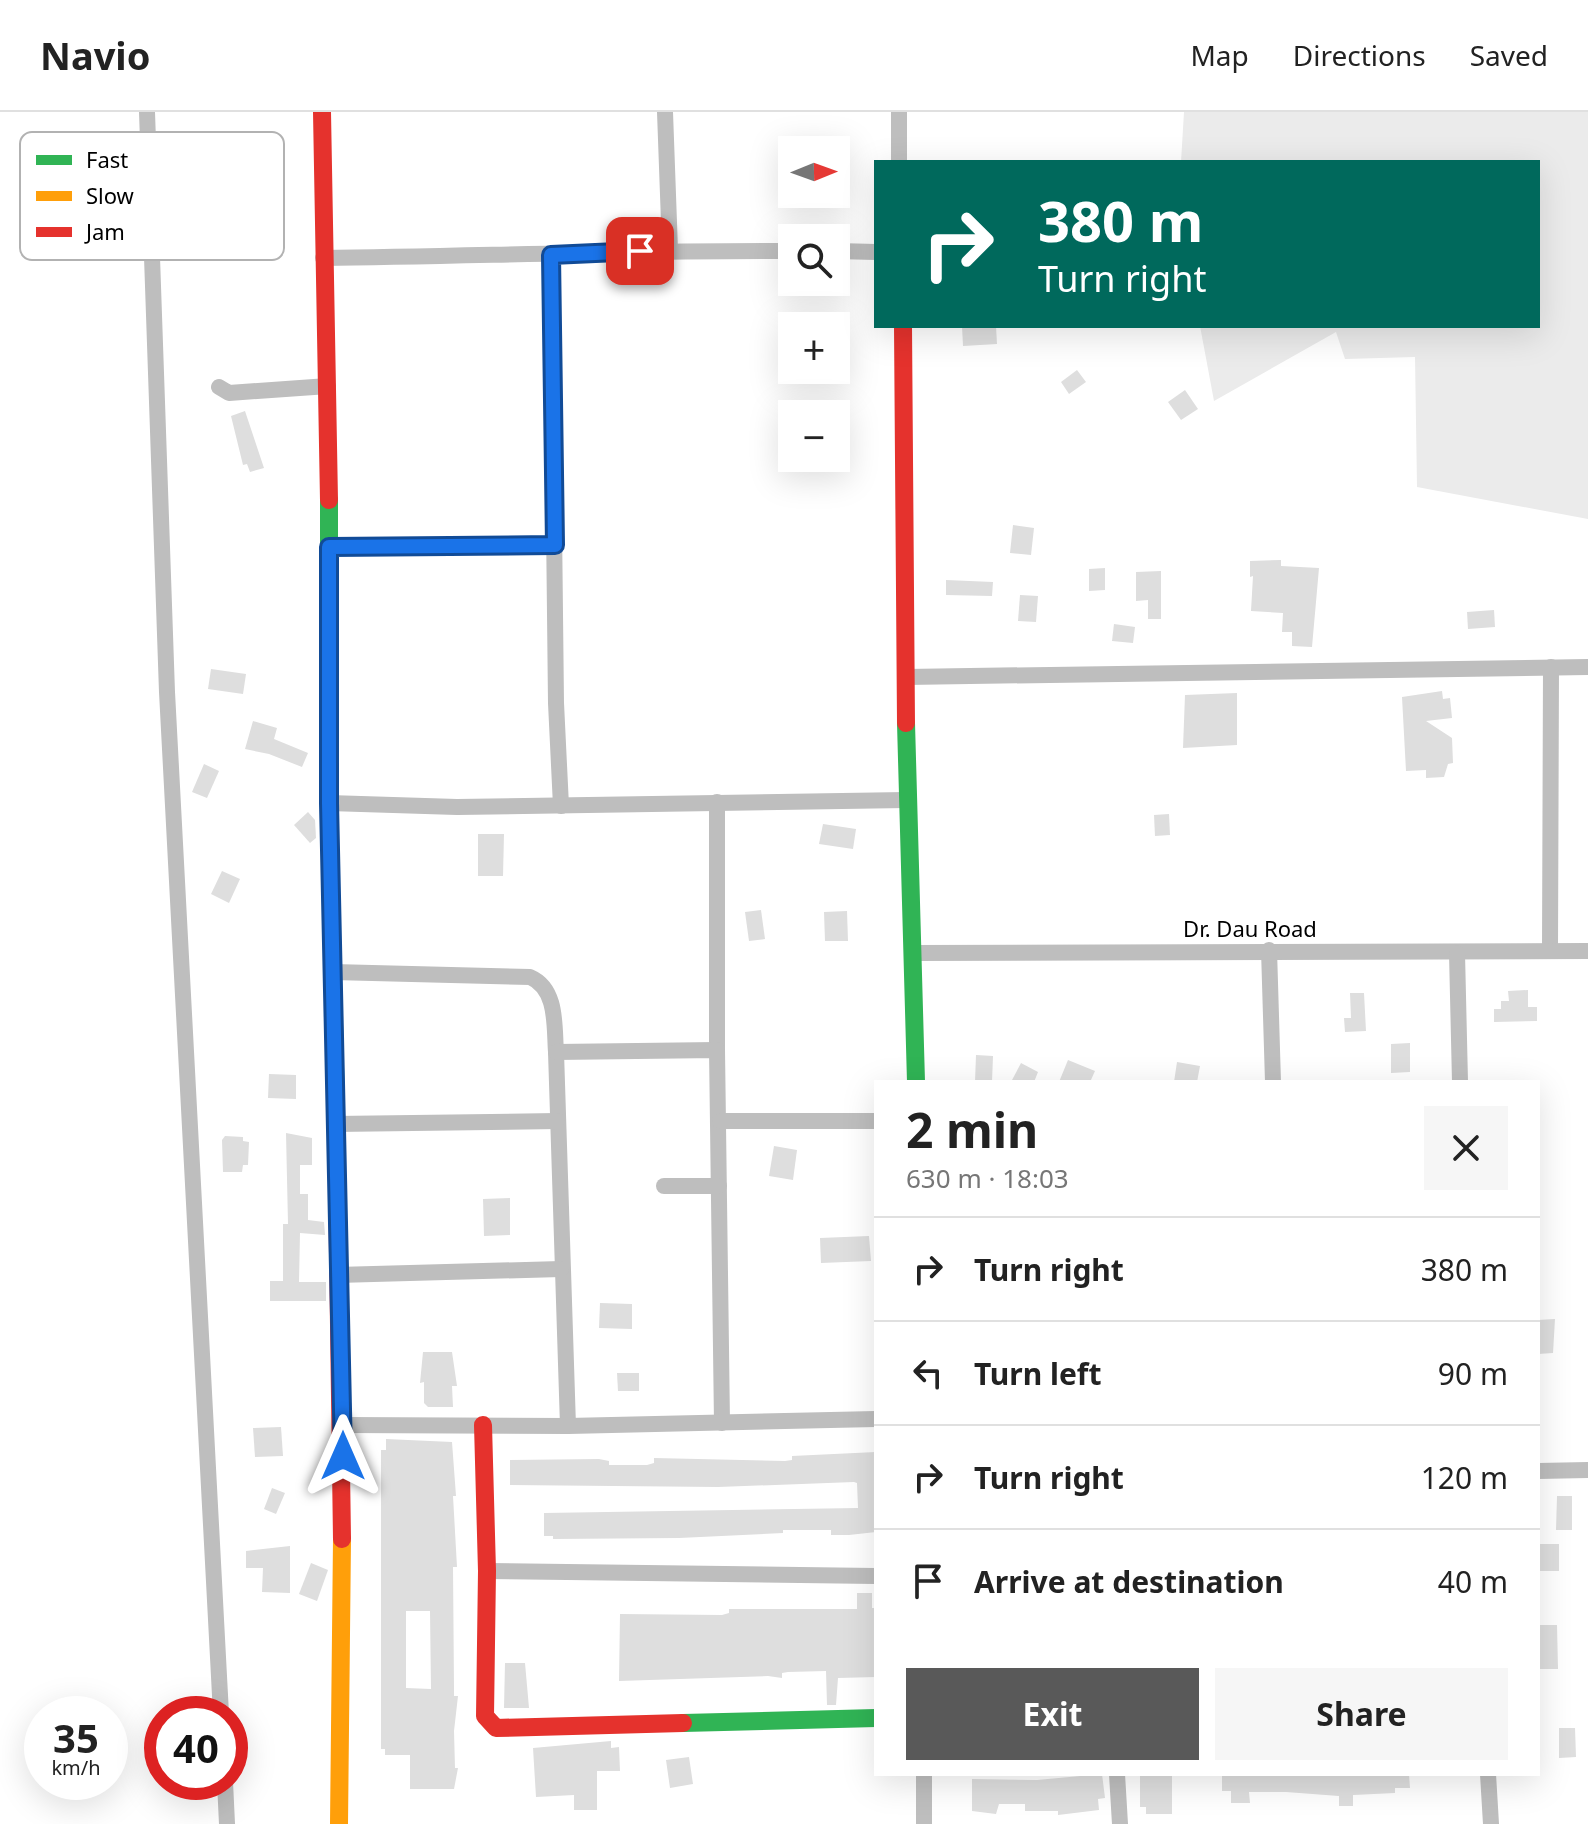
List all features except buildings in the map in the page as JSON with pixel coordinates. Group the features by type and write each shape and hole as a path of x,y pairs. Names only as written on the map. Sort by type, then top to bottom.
{"street":[{"path":"147,112 148,132"},
{"path":"322,112 328,386 329,803 337,1275 343,1425 339,1824"},
{"path":"665,112 670,250"},
{"path":"899,112 899,160"},
{"path":"323,258 670,250 778,251"},
{"path":"850,251 874,252"},
{"path":"551,255 556,703 561,806"},
{"path":"155,260 167,692 220,1696"},
{"path":"903,328 906,800 916,1080"},
{"path":"219,387 229,393 328,386"},
{"path":"329,547 555,545"},
{"path":"1550,950 1551,667"},
{"path":"906,677 1588,667"},
{"path":"329,803 561,806 906,800"},
{"path":"717,802 722,1423"},
{"path":"1269,950 1273,1080"},
{"name":"Dr. Dau Road","path":"913,953 1588,951"},
{"path":"1457,953 1460,1080"},
{"path":"333,972 530,977 546,989 553,1012 556,1052 568,1426"},
{"path":"556,1052 717,1050"},
{"path":"335,1124 557,1121"},
{"path":"720,1121 874,1121"},
{"path":"664,1186 719,1186"},
{"path":"337,1275 561,1269"},
{"path":"343,1425 568,1426 874,1419"},
{"path":"483,1425 487,1571 485,1716 496,1728 874,1718"},
{"path":"1540,1471 1588,1470"},
{"path":"487,1571 874,1576"},
{"path":"920,1820 924,1776"},
{"path":"1117,1776 1120,1824"},
{"path":"1488,1776 1491,1824"},
{"path":"226,1800 227,1824"}],"shaded area":[{"path":"1184,112 1588,112 1588,519 1417,487 1415,357 1345,359 1336,332 1214,401 1200,328 1540,328 1540,160 1181,160"}],"traffic: fast":[{"path":"329,500 329,803 336,1111"},
{"path":"906,723 916,1080"},
{"path":"683,1723 874,1718"}],"traffic: slow":[{"path":"339,1824 342,1539"}],"traffic: jam":[{"path":"322,112 329,500"},
{"path":"903,328 906,723"},
{"path":"336,1111 342,1539"},
{"path":"483,1425 487,1571 485,1716 496,1728 683,1723"}],"route":[{"path":"343,1456 329,803 329,547 555,545 551,255 640,251"}]}
